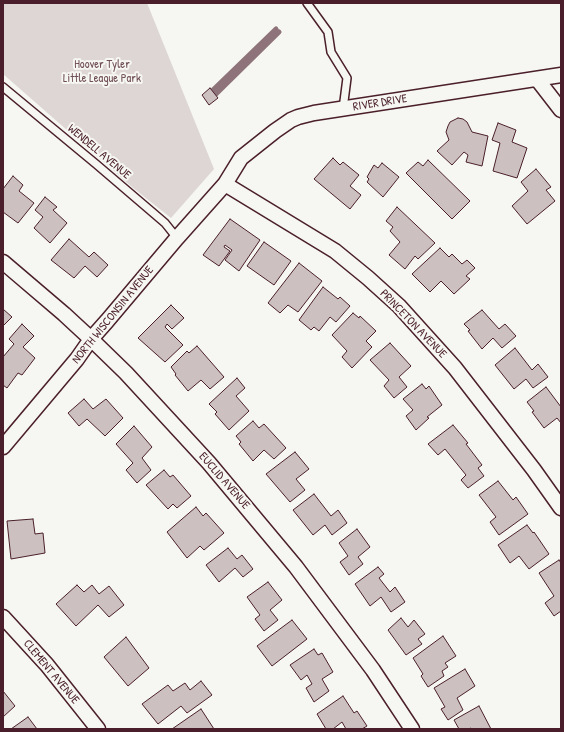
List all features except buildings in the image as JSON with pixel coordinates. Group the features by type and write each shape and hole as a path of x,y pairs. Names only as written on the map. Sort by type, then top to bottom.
{"street":[{"name":"RIVER DRIVE","path":"225,184 242,158 275,131 298,117 343,108 561,75"},
{"path":"537,79 561,110"},
{"name":"NORTH WISCONSIN AVENUE","path":"3,447 177,238 225,184"},
{"name":"PRINCETON AVENUE","path":"225,184 335,251 399,306 455,368 534,470 561,508"},
{"name":"EUCLID AVENUE","path":"3,262 64,314 126,373 209,463 296,567 374,670 412,729"},
{"name":"CLEMENT AVENUE","path":"3,617 46,665 98,729"}],"lane":[{"path":"307,3 328,32 331,52 347,78 343,108"},
{"name":"WENDELL AVENUE","path":"3,87 148,208 165,223 177,238"}],"green space":[{"name":"Hoover Tyler Little League Park","path":"3,3 147,3 214,169 171,218 132,187 3,74"}],"waterway":[{"path":"212,91 276,29"},
{"path":"215,95 279,32"}]}
